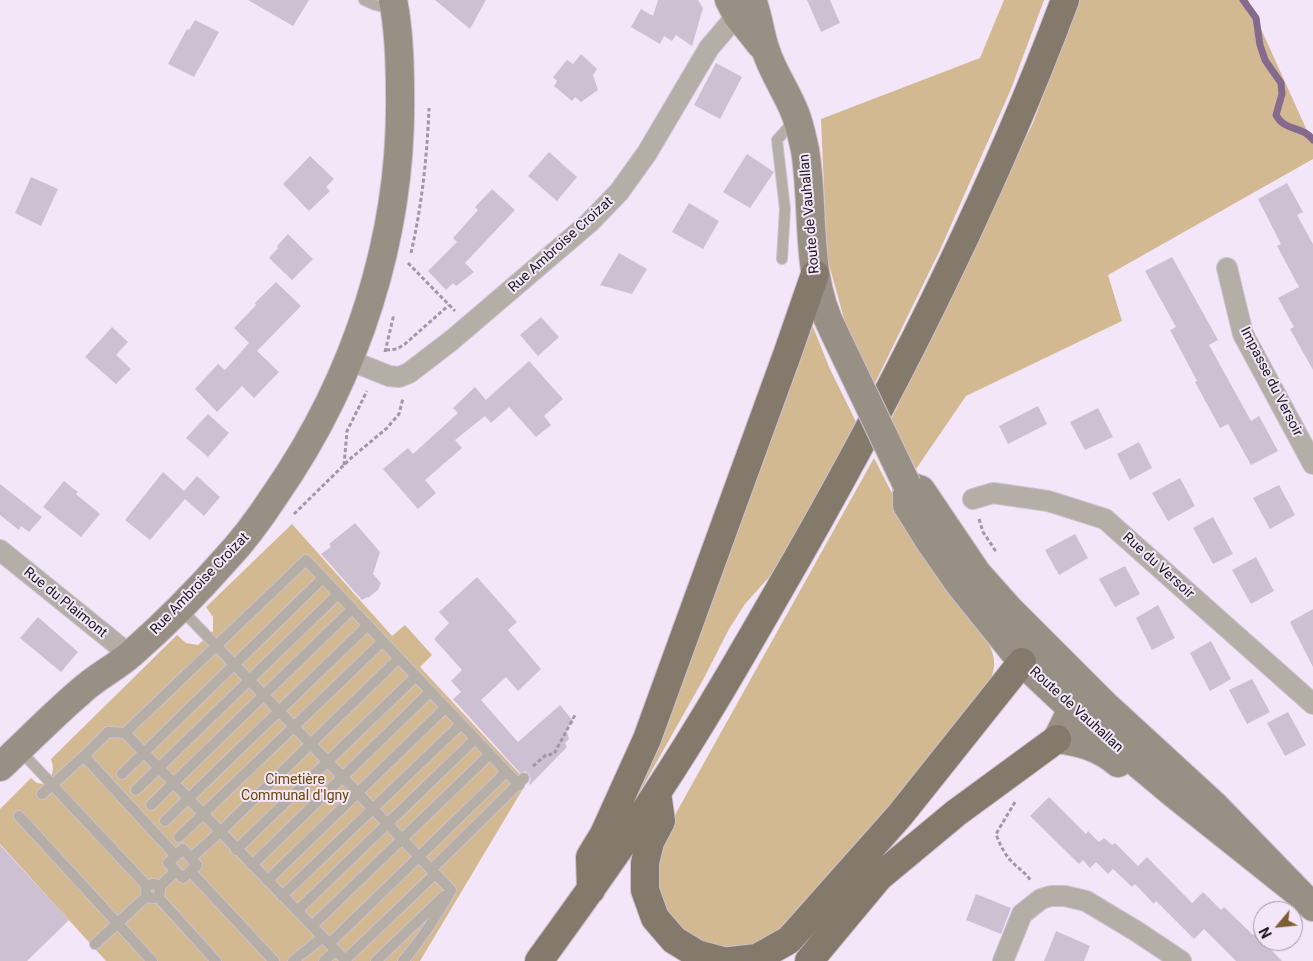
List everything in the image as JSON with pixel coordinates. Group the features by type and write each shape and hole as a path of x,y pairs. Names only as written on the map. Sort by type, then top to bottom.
{"main road":[{"path":"539,961 591,890 657,793 724,686 828,505 918,334 983,198 1065,0"},
{"name":"Rue Ambroise Croizat","path":"0,767 81,690 130,655 226,560 252,530 290,474 322,420 350,357 374,289 388,234 397,168 401,108 400,67 394,5"},
{"name":"Route de Vauhallan","path":"739,5 766,52 797,118 805,151 815,274 829,322 907,484 907,505 930,542 960,585 1022,662 1070,707 1305,900"},
{"path":"591,890 590,857 604,834 646,739 815,274"},
{"name":"Route de Vauhallan","path":"907,484 921,490 977,573 1010,610 1143,742 1214,805 1305,900"},
{"path":"730,961 757,958 788,940 900,815 1022,662 1045,661 1066,666 1070,707 1057,739 956,813 879,876 809,961"},
{"path":"1057,739 1078,742 1108,755 1151,789 1174,794"},
{"path":"657,793 661,821 650,842 644,864 645,890 655,918 674,940 697,954 724,961"}],"street":[{"name":"Rue Ambroise Croizat","path":"401,376 409,373 470,325 590,223 619,192 647,153 709,48 739,5"},
{"name":"Impasse du Versoir","path":"1227,268 1243,334 1313,464"},
{"path":"350,357 389,376 401,376"},
{"name":"Rue du Versoir","path":"973,499 993,492 1048,501 1105,519 1313,704"},
{"name":"Rue du Plaimont","path":"0,550 130,655"},
{"path":"1003,961 1022,914 1041,899 1051,896 1065,896 1086,901 1181,961"}],"lane":[{"path":"364,0 375,5 394,5"},
{"path":"782,258 785,209 777,140 797,118"},
{"path":"42,794 108,732 125,733 345,961 521,781 506,772 306,560 125,733"},
{"path":"122,774 323,578"},
{"path":"136,790 338,594"},
{"path":"179,608 451,890"},
{"path":"151,805 352,609"},
{"path":"165,821 368,626"},
{"path":"179,837 383,641"},
{"path":"191,858 399,658"},
{"path":"236,850 416,676"},
{"path":"252,865 430,692"},
{"path":"267,880 445,708"},
{"path":"282,896 461,724"},
{"path":"297,911 475,739"},
{"path":"20,748 52,785 216,961"},
{"path":"312,926 490,754"},
{"path":"84,756 176,856"},
{"path":"293,961 329,944 506,772"},
{"path":"19,816 152,961"},
{"path":"183,849 197,865 183,878 168,863 176,856 183,849"},
{"path":"95,944 176,871"},
{"path":"190,871 274,961"},
{"path":"376,961 451,890"},
{"path":"403,961 419,942 451,890"},
{"path":"324,961 329,944"}],"path":[{"path":"408,263 470,325"},
{"path":"385,350 397,349 405,344 450,305"},
{"path":"327,482 387,428 399,414 404,394 401,376"},
{"path":"521,781 532,767 546,755 554,754 575,715"},
{"path":"1015,802 996,834 1002,849 1013,864 1028,875 1041,899"}],"green space":[{"path":"1004,0 1044,0 1011,89 940,250 873,387 846,326 827,257 821,119 980,58"},
{"path":"1080,0 1248,0 1313,144 1313,159 1108,275 1122,321 966,396 916,469 891,420 1033,123"},
{"path":"810,319 829,367 858,426 771,575 745,604 729,629 704,678 638,795 635,790"},
{"path":"874,458 897,503 985,637 994,658 994,670 986,692 798,922 742,954 701,945 664,913 657,894 656,853 666,831"},
{"name":"Cimetière Communal d'Igny","path":"292,524 392,636 405,625 432,655 420,667 527,782 420,961 106,961 0,844 0,809 31,778 37,783 43,784 51,776 53,770 51,759 177,635 186,643 198,645 213,631 213,617 206,607"}],"building":[{"path":"248,0 309,0 293,26"},
{"path":"435,0 486,0 470,29"},
{"path":"658,0 698,0 703,8 692,46 676,35 672,41 664,36 660,44 631,27 641,9 653,16"},
{"path":"807,0 830,0 840,23 821,32"},
{"path":"195,20 219,32 194,77 168,64 187,29 189,30"},
{"path":"581,54 597,69 593,75 598,90 581,102 575,97 572,101 554,86 557,81 553,77 567,60 573,64"},
{"path":"716,63 742,77 720,119 694,105"},
{"path":"549,152 577,177 557,201 528,176"},
{"path":"747,154 774,172 750,208 723,192"},
{"path":"310,156 334,179 326,187 330,191 309,211 283,184"},
{"path":"31,177 58,189 41,226 15,213"},
{"path":"1287,183 1303,212 1297,215 1313,244 1313,370 1290,329 1294,327 1278,298 1299,287 1277,246 1281,244 1258,199"},
{"path":"492,189 515,210 465,263 474,272 456,286 453,283 446,290 428,271 457,242 453,238 478,210 475,207"},
{"path":"689,203 719,221 703,249 672,232"},
{"path":"288,234 313,259 292,280 269,258"},
{"path":"619,253 647,269 632,294 600,285"},
{"path":"1172,257 1218,340 1209,345 1251,421 1259,416 1278,451 1251,465 1228,424 1220,428 1170,330 1176,327 1145,271"},
{"path":"276,282 301,306 257,351 279,372 254,398 242,386 217,412 195,389 218,364 225,370 249,343 234,328"},
{"path":"541,317 559,337 538,356 520,335"},
{"path":"112,327 128,342 116,355 131,369 116,384 85,357"},
{"path":"529,361 563,399 544,416 551,425 536,437 509,407 491,423 485,416 455,440 462,448 425,480 436,493 418,509 383,469 408,448 413,454 458,413 453,408 475,387 486,400"},
{"path":"1038,406 1047,424 1008,444 999,426"},
{"path":"1098,408 1113,437 1085,450 1070,422"},
{"path":"208,414 229,433 208,457 186,438"},
{"path":"1139,442 1152,468 1130,480 1117,454"},
{"path":"163,472 184,491 197,476 220,497 204,516 185,499 150,540 125,520"},
{"path":"1180,478 1195,506 1168,521 1152,493"},
{"path":"64,481 100,514 81,537 43,507"},
{"path":"0,484 42,517 29,532 21,526 19,530 0,515"},
{"path":"1279,485 1295,515 1270,529 1253,498"},
{"path":"1213,517 1233,554 1213,564 1193,528"},
{"path":"355,523 380,552 373,574 381,583 378,590 362,600 321,554 331,547 329,544"},
{"path":"1075,534 1088,558 1059,575 1045,550"},
{"path":"1256,557 1274,591 1251,604 1232,570"},
{"path":"1125,566 1140,594 1115,607 1099,579"},
{"path":"477,577 517,622 508,630 541,669 518,691 506,677 481,700 518,742 560,705 574,722 566,728 569,739 565,743 567,747 530,785 531,779 529,774 525,771 520,773 453,699 461,692 451,681 462,670 434,639 449,623 439,612"},
{"path":"1158,605 1175,638 1152,650 1136,618"},
{"path":"1313,609 1313,667 1290,622"},
{"path":"38,617 78,652 61,672 20,638"},
{"path":"1211,641 1231,679 1210,691 1190,653"},
{"path":"1252,679 1270,712 1247,724 1229,690"},
{"path":"1288,712 1306,745 1285,756 1267,723"},
{"path":"1049,797 1086,834 1088,831 1099,842 1104,838 1112,845 1115,843 1138,866 1147,857 1192,903 1203,892 1221,910 1224,907 1253,935 1253,951 1272,951 1282,961 1236,961 1204,929 1194,939 1156,901 1154,904 1135,884 1132,887 1113,869 1108,874 1096,862 1090,868 1083,860 1079,864 1030,816"},
{"path":"0,845 69,920 27,961 0,961"},
{"path":"976,894 1011,908 1001,934 966,920"},
{"path":"1056,931 1090,946 1084,961 1044,961"}],"waterway":[{"path":"1243,0 1256,18 1260,45 1265,60 1281,83 1282,94 1276,115 1284,124 1304,132 1313,140"}]}
